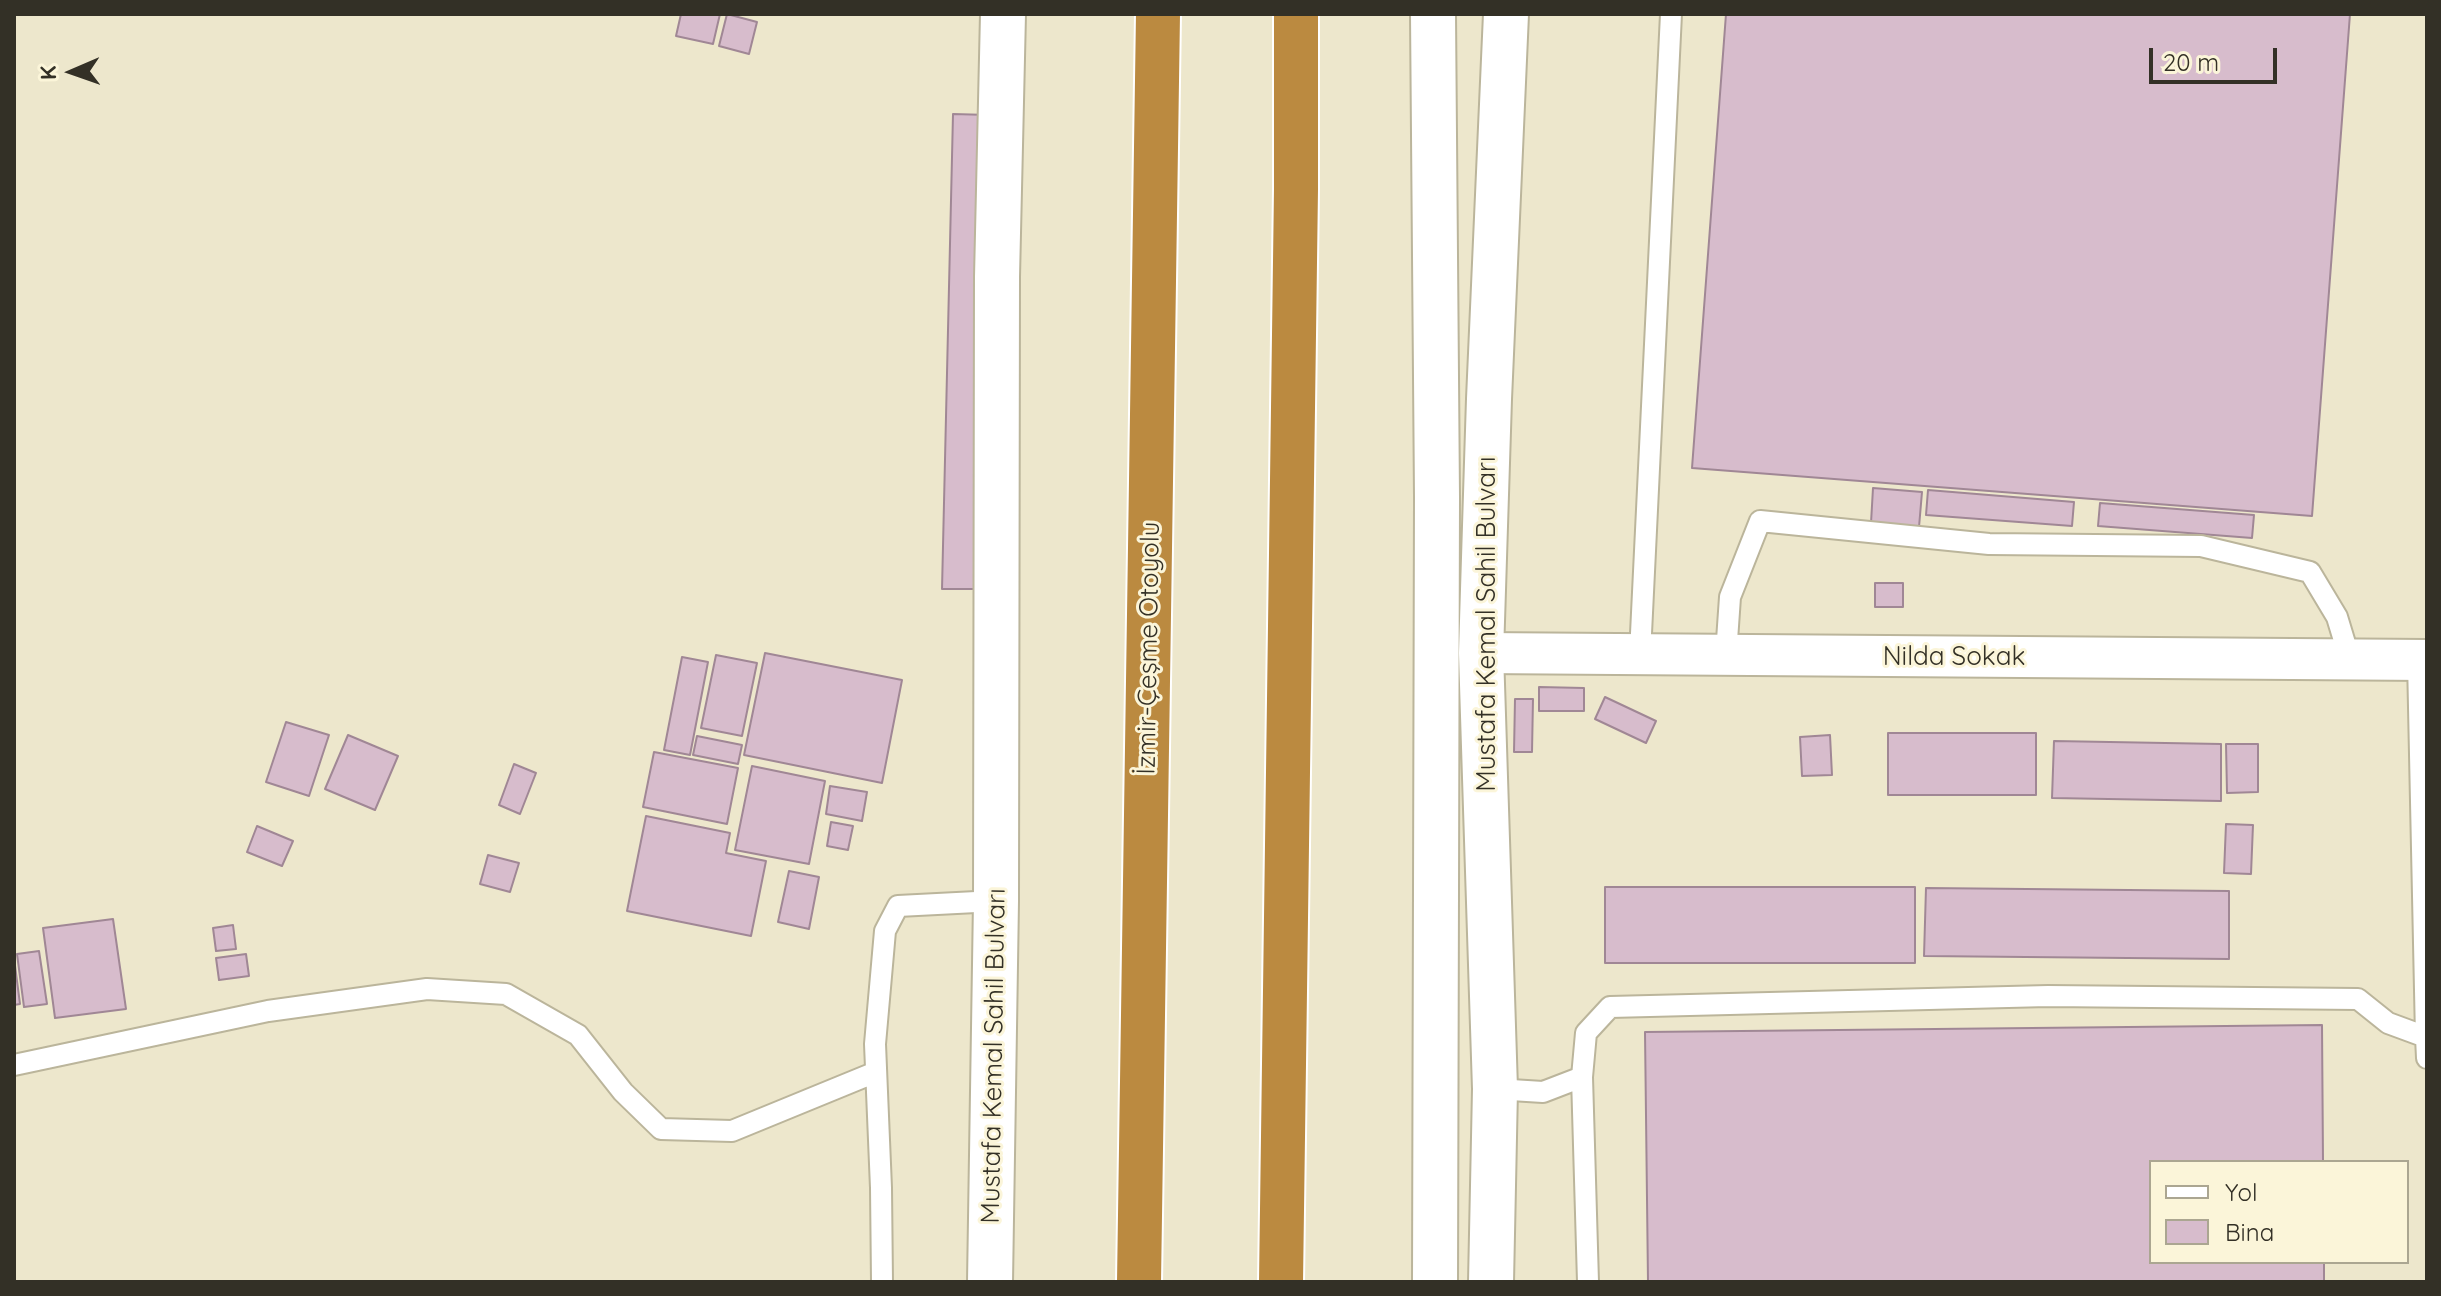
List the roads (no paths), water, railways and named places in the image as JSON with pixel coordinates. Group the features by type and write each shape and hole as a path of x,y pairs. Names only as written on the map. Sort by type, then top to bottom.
{"highway":[{"name":"İzmir-Çeşme Otoyolu","path":"1139,1282 1158,14"},
{"path":"1281,1282 1296,14"}],"street":[{"name":"Mustafa Kemal Sahil Bulvarı","path":"990,1282 996,901 997,277 1003,14"},
{"name":"Mustafa Kemal Sahil Bulvarı","path":"1433,14 1437,497 1435,1282"},
{"name":"Mustafa Kemal Sahil Bulvarı","path":"1491,1282 1495,1089 1481,653 1506,14"},
{"name":"Nilda Sokak","path":"1481,653 2423,660"}],"lane":[{"path":"1640,654 1671,14"},
{"path":"1726,655 1730,597 1760,521 1989,544 2201,546 2252,558 2310,572 2337,617 2350,660"},
{"path":"2423,660 2427,1058"},
{"path":"882,1282 875,1044 885,931 898,906 996,901"},
{"path":"14,1065 268,1011 427,989 506,994 578,1035 623,1092 661,1129 732,1131 876,1072"},
{"path":"1588,1282 1582,1077 1586,1033 1610,1007 2048,996 2358,999 2388,1023 2426,1037"},
{"path":"1495,1089 1543,1092 1582,1077"}]}
